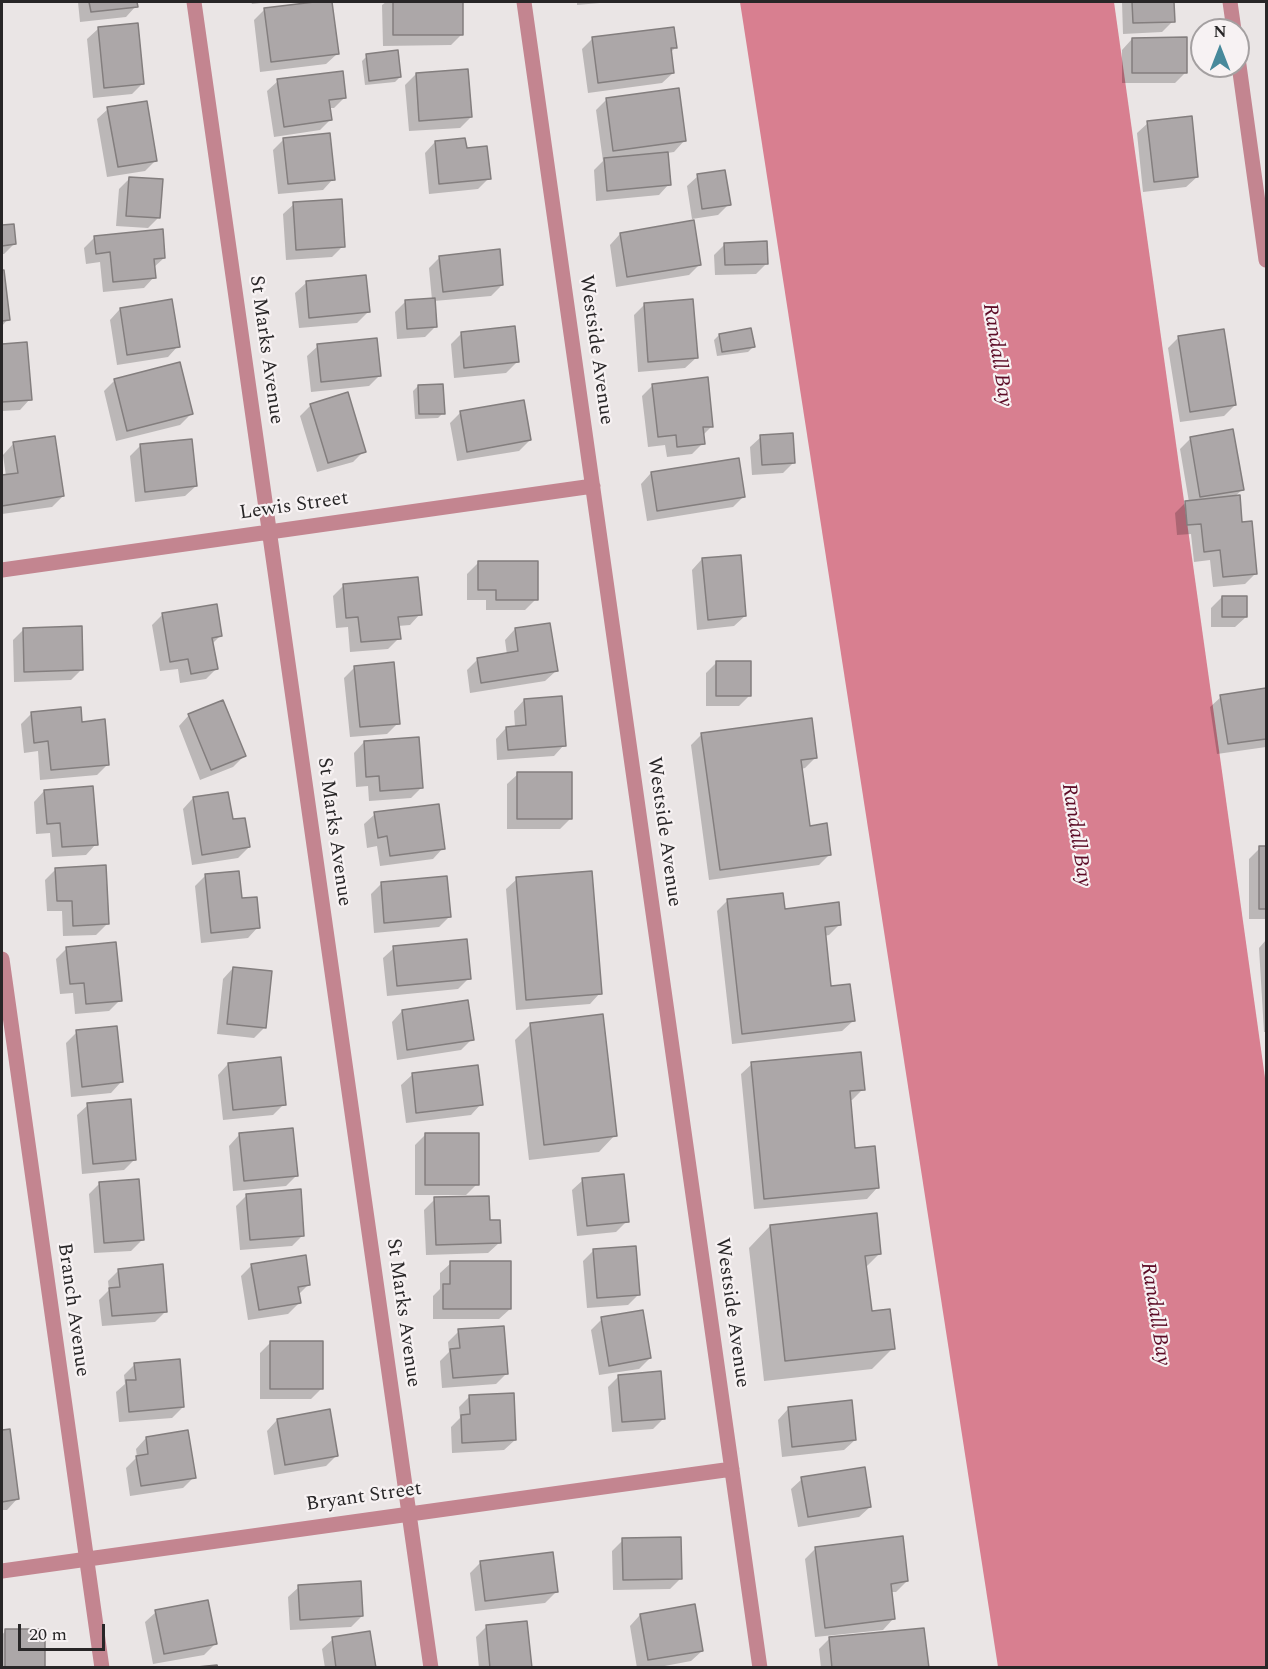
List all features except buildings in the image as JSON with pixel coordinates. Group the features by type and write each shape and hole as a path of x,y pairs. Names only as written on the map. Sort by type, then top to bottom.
{"street":[{"name":"St Marks Avenue","path":"194,2 431,1668"},
{"name":"Westside Avenue","path":"524,2 760,1668"},
{"path":"1230,2 1232,18"},
{"path":"1241,78 1266,260"},
{"name":"Lewis Street","path":"2,570 593,486"},
{"name":"Branch Avenue","path":"2,959 102,1668"},
{"name":"Bryant Street","path":"2,1571 732,1469"}],"water":[{"name":"Randall Bay","path":"740,2 1114,2 1266,1085 1266,1667 998,1667"}]}
